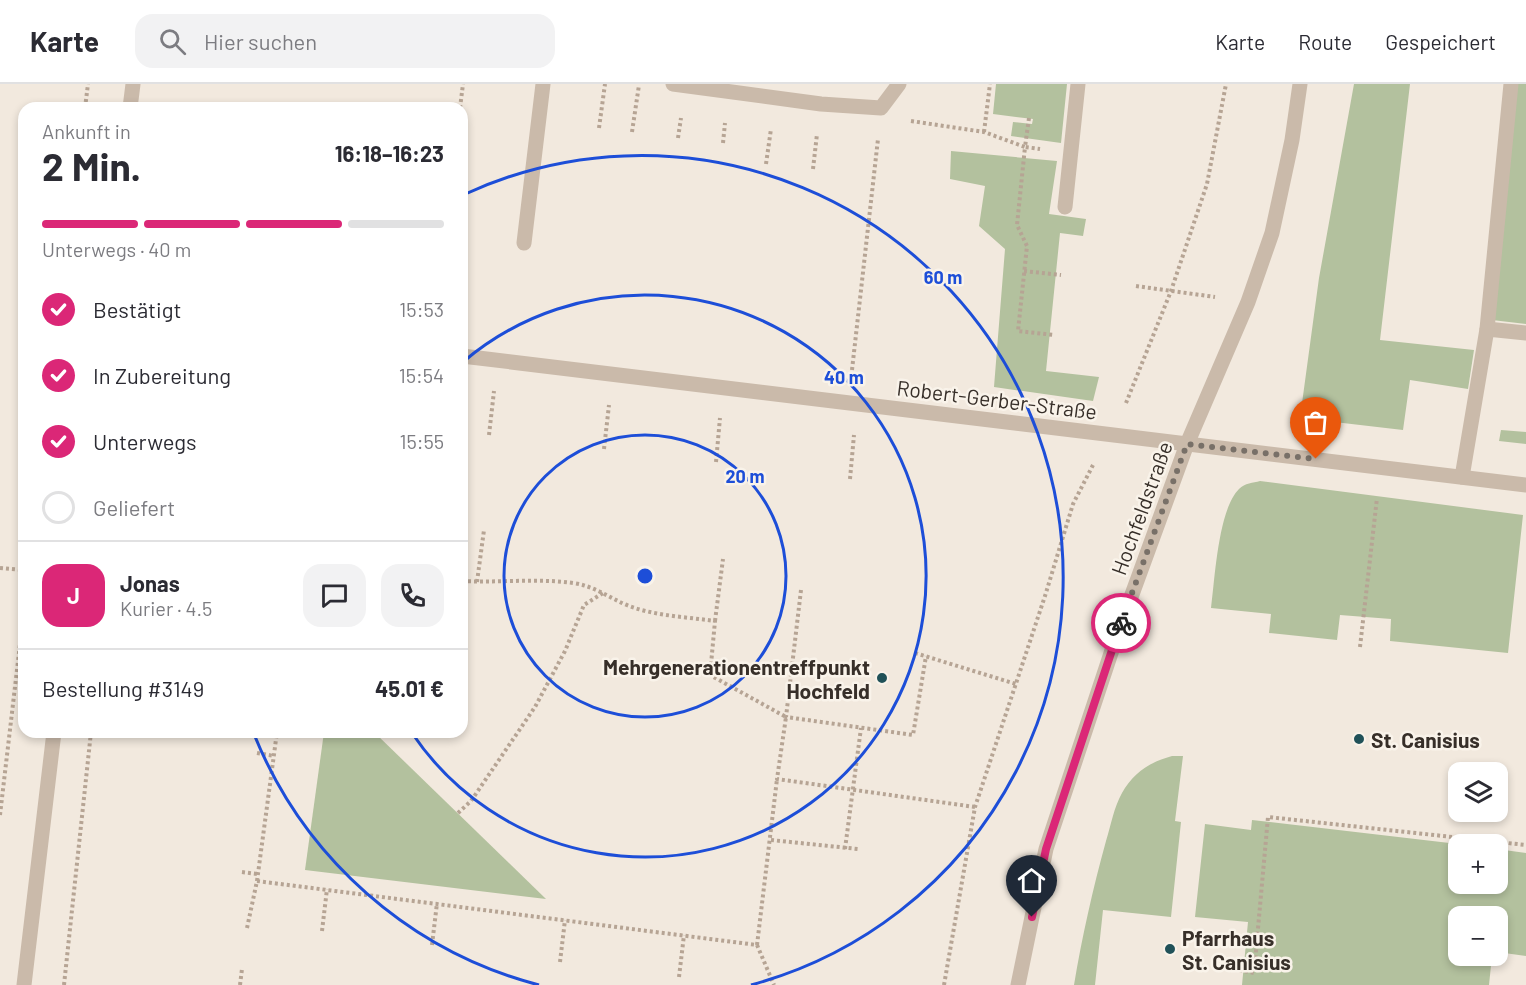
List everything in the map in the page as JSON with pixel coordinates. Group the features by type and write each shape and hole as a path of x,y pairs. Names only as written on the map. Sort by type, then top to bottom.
{"street":[{"path":"131,102 133,84"},
{"path":"524,243 543,84"},
{"path":"673,84 821,104 884,104 899,84"},
{"path":"1065,207 1078,84"},
{"name":"Hochfeldstraße","path":"1018,985 1046,849 1114,641 1187,444 1248,302 1272,233 1292,140 1299,84"},
{"path":"1462,477 1487,329 1511,84"},
{"path":"1487,329 1526,333"},
{"name":"Robert-Gerber-Straße","path":"468,357 1526,485"},
{"path":"24,985 53,738"}],"path":[{"path":"86,102 88,84"},
{"path":"461,102 463,84"},
{"path":"599,128 605,84"},
{"path":"632,132 639,84"},
{"path":"984,132 990,84"},
{"path":"944,985 975,807 1073,504 1132,392 1171,291 1207,184 1226,84"},
{"path":"884,104 903,120 984,132 1025,147 1038,149"},
{"path":"852,367 884,104"},
{"path":"1029,118 1017,225 1027,246 1018,331 1054,335"},
{"path":"1024,271 1061,275"},
{"path":"1136,286 1248,302"},
{"path":"489,435 498,361"},
{"path":"604,449 612,374"},
{"path":"716,462 722,388"},
{"path":"850,479 857,404"},
{"path":"1360,647 1380,467"},
{"path":"477,582 484,530"},
{"path":"723,558 710,675 786,717 914,735 926,656"},
{"path":"0,568 18,570"},
{"path":"468,581 543,581 575,584 604,592 628,605 656,613 716,621"},
{"path":"774,985 757,945 801,590"},
{"path":"458,813 471,801 535,707 565,651 584,605 604,592"},
{"path":"915,653 1016,684"},
{"path":"0,815 18,661"},
{"path":"845,849 861,728"},
{"path":"64,985 91,738"},
{"path":"247,928 257,881 276,738"},
{"path":"257,753 274,756"},
{"path":"777,779 854,788 975,807"},
{"path":"1239,970 1254,973 1268,817 1526,845"},
{"path":"771,840 858,849"},
{"path":"242,872 257,874"},
{"path":"257,881 757,945"},
{"path":"322,931 327,889"},
{"path":"432,945 437,903"},
{"path":"560,962 565,920"},
{"path":"680,977 684,935"},
{"path":"240,985 242,969"}],"green space":[{"path":"996,84 1067,84 1061,143 1011,136 1013,122 1032,124 1033,119 993,114"},
{"path":"1354,84 1410,84 1380,340 1474,350 1468,389 1410,380 1403,430 1300,418 1319,278"},
{"path":"1515,84 1526,84 1526,324 1492,320"},
{"path":"951,151 1057,161 1049,214 1086,219 1083,236 1060,233 1046,371 1099,377 1093,401 994,387 1005,249 979,226 985,186 950,179"},
{"path":"1501,430 1526,432 1526,444 1499,441"},
{"path":"1260,481 1523,515 1508,653 1390,641 1391,619 1340,615 1337,640 1269,633 1271,614 1211,608 1219,545 1226,512 1239,489 1246,484"},
{"path":"323,738 380,738 546,899 305,870"},
{"path":"1172,756 1183,756 1175,821 1181,822 1171,917 1103,910 1095,985 1074,985 1092,895 1119,798 1137,774 1149,765"},
{"path":"1252,820 1448,843 1448,894 1508,894 1508,851 1526,853 1526,956 1508,954 1508,906 1448,906 1448,966 1491,966 1489,985 1242,985 1248,922 1195,917 1205,824 1251,830"}],"way so far":[{"path":"1121,623 1187,444 1316,459"}],"place":[{"name":"Mehrgenerationentreffpunkt Hochfeld","path":"882,678"},
{"name":"St. Canisius","path":"1359,739"},
{"name":"Pfarrhaus St. Canisius","path":"1170,949"}],"route":[{"path":"1032,917 1046,849 1121,623"}]}
